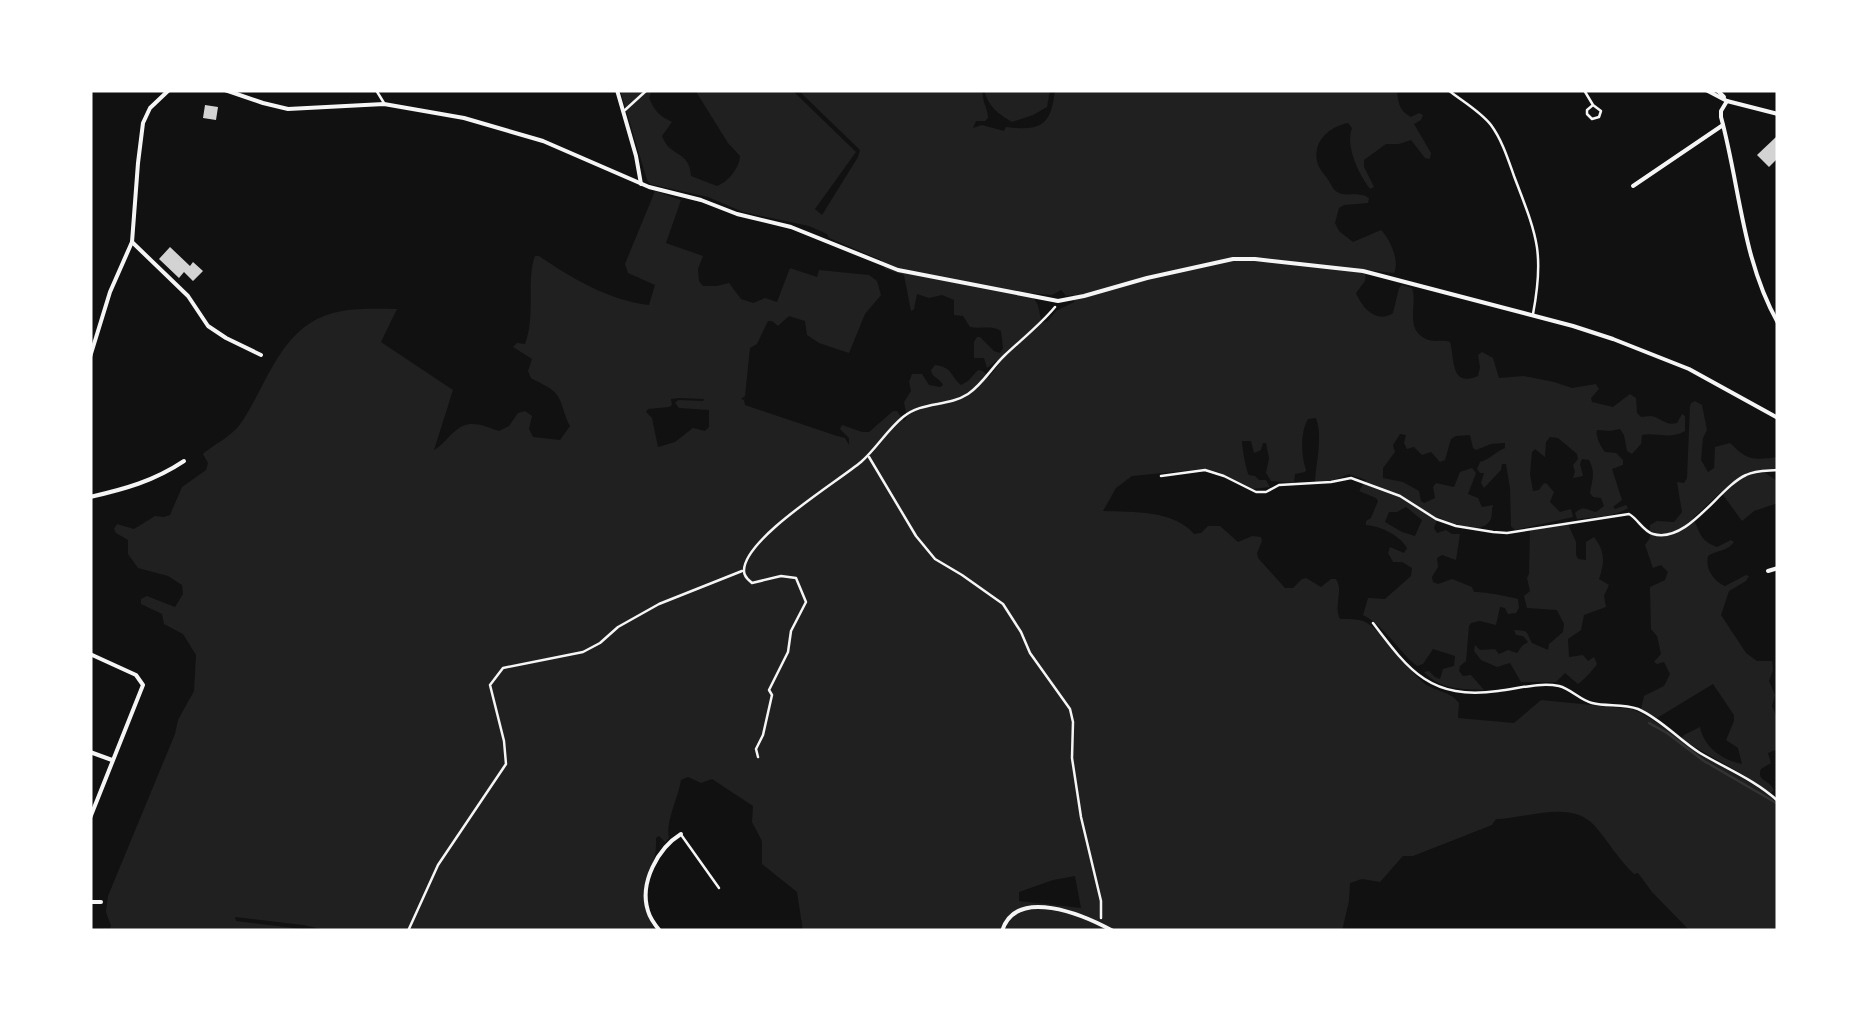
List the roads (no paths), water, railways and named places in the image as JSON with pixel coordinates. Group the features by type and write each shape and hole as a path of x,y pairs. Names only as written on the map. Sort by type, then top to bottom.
{"street":[{"path":"90,357 110,292 132,242 141,132 150,108 160,94 169,90"},
{"path":"225,90 288,108 384,104 449,114 572,153 641,184 791,226 898,270 1058,301 1216,262 1255,258 1371,273 1613,339 1673,362 1778,418"},
{"path":"617,90 641,184"},
{"path":"1706,90 1728,101 1778,113"},
{"path":"1716,90 1728,101"},
{"path":"1728,101 1721,111 1748,250 1778,324"},
{"path":"1633,186 1723,125"},
{"path":"132,242 180,288 208,326 261,355"},
{"path":"90,497 157,478 184,461"},
{"path":"1768,570 1778,568"},
{"path":"90,654 136,675 143,685 90,818"},
{"path":"90,752 112,760"},
{"path":"660,931 646,907 649,881 664,847 681,834"},
{"path":"90,902 101,902"},
{"path":"1002,931 1009,915 1026,906 1073,912 1113,931"}],"lane":[{"path":"376,90 384,104"},
{"path":"624,110 647,90"},
{"path":"1448,90 1491,125 1532,223 1540,260 1533,315"},
{"path":"1584,90 1593,105"},
{"path":"1161,476 1205,470 1256,492 1279,485 1351,478 1400,496 1436,520 1479,531 1507,533 1629,514 1648,532 1662,534 1693,520 1741,478 1778,470"},
{"path":"681,834 718,888"}],"waterway":[{"path":"1649,723 1778,804"}]}
